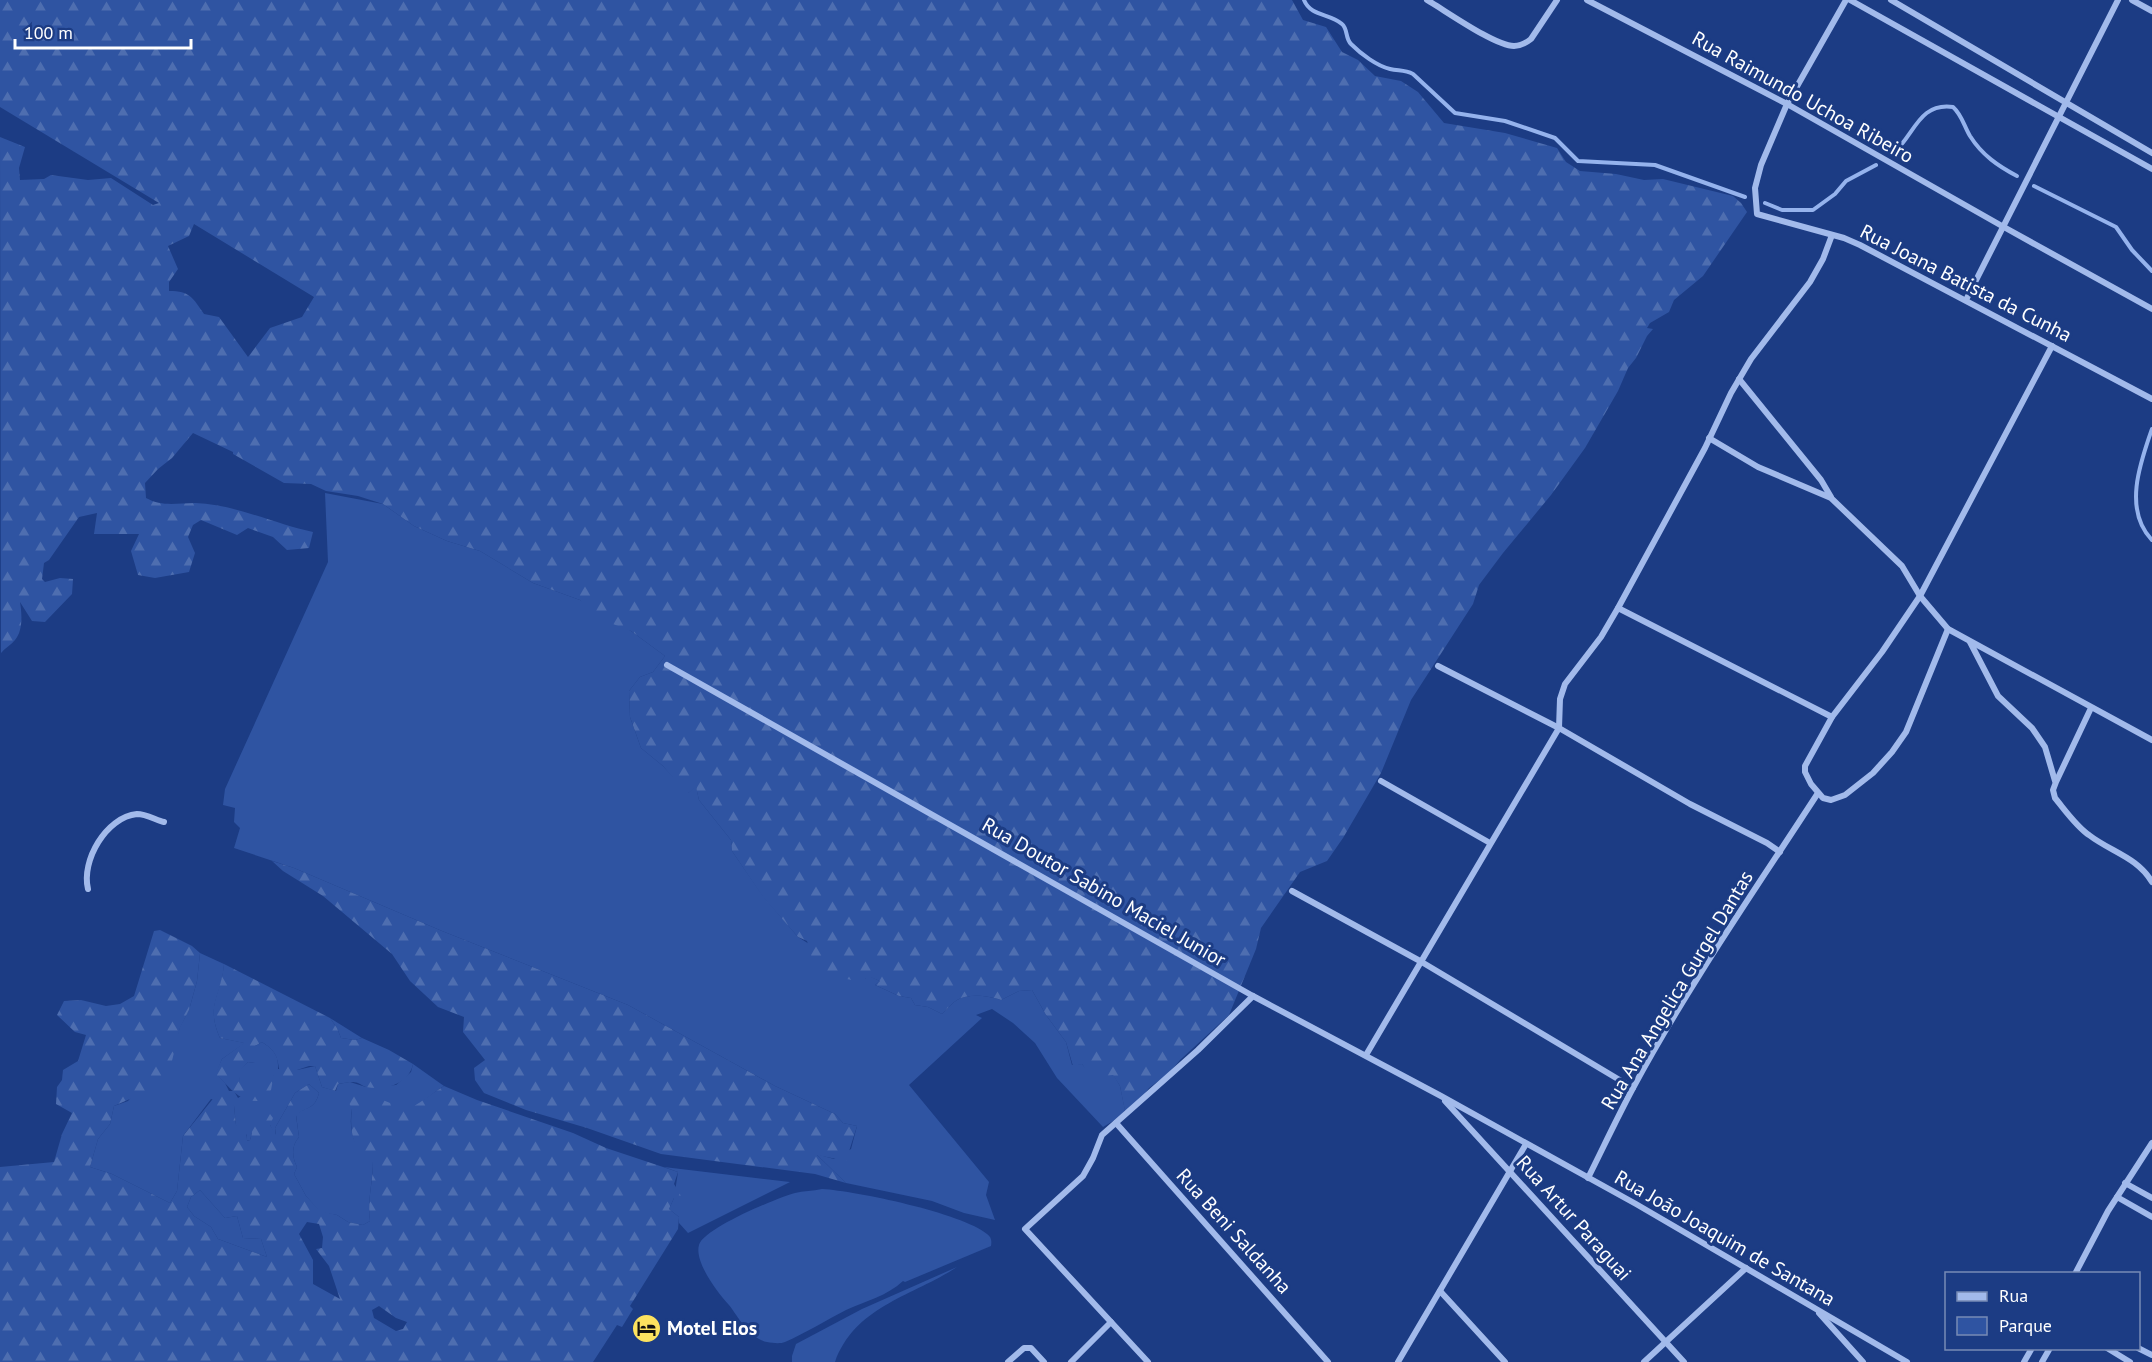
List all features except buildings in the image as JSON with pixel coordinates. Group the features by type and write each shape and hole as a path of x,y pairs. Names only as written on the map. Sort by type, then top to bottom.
{"street":[{"path":"1427,0 1497,41 1513,46 1526,44 1531,39 1557,0"},
{"name":"Rua Raimundo Uchoa Ribeiro","path":"1587,0 1787,104 2152,309"},
{"path":"1787,104 1848,0 1859,2 2152,169"},
{"path":"1891,0 2152,153"},
{"path":"1966,300 2001,226 2118,0"},
{"path":"2132,0 2152,11"},
{"name":"Rua Joana Batista da Cunha","path":"1787,104 1757,176 1755,198 1757,214 1845,238 1860,245 2152,399"},
{"path":"1366,1055 1559,728 1560,699 1563,688 1601,637 1618,608 1739,379 1751,359 1810,282 1823,259 1832,236"},
{"path":"1948,629 1906,732 1892,752 1873,773 1838,799 1823,798 1807,778 1805,766 1832,717 1882,652 1920,596 2052,346"},
{"path":"1739,379 1821,480 1831,498 1902,566 1920,596 1948,629 2152,740"},
{"path":"1709,438 1758,467 1831,498"},
{"path":"1618,608 1832,717"},
{"path":"1969,641 1998,696 2032,728 2045,747 2056,782"},
{"name":"Rua Doutor Sabino Maciel Junior","path":"667,665 1253,996 1366,1055 1526,1144"},
{"path":"1438,666 1559,728 1690,804 1780,852"},
{"path":"2091,708 2056,782 2053,790 2055,798 2088,835 2136,862 2144,869 2152,882"},
{"path":"1381,781 1490,843"},
{"name":"Rua Ana Angelica Gurgel Dantas","path":"1588,1178 1633,1088 1727,933 1818,793"},
{"path":"88,889 86,879 94,849 104,834 114,825 137,814 164,822"},
{"path":"1292,891 1420,961 1633,1088"},
{"path":"1148,1362 1025,1229 1083,1176 1102,1135 1198,1050 1253,996"},
{"name":"Rua Artur Paraguai","path":"1441,1096 1684,1362"},
{"name":"Rua Beni Saldanha","path":"1116,1123 1328,1362"},
{"path":"2076,1272 2125,1183 2152,1143"},
{"path":"1398,1362 1526,1144"},
{"name":"Rua João Joaquim de Santana","path":"1526,1144 1907,1362"},
{"path":"2125,1183 2152,1198"},
{"path":"2117,1197 2152,1216"},
{"path":"1644,1362 1746,1268"},
{"path":"1440,1291 1505,1362"},
{"path":"1816,1309 1863,1362"},
{"path":"1071,1362 1111,1322"},
{"path":"1008,1362 1023,1348 1030,1348 1044,1362"},
{"path":"2110,1350 2130,1362"}],"green space":[{"path":"0,0 1292,0 1303,20 1326,27 1342,52 1358,60 1375,76 1401,81 1418,92 1444,123 1505,133 1557,148 1566,162 1580,171 1616,174 1644,180 1663,179 1733,196 1747,212 1703,276 1674,300 1669,312 1650,323 1647,328 1653,329 1628,368 1618,391 1585,448 1551,495 1479,585 1473,604 1411,700 1381,773 1343,838 1327,861 1300,872 1261,928 1256,949 1229,1015 1169,1073 1149,1088 1139,1101 1125,1111 1120,1086 1113,1075 1092,1078 1082,1064 1073,1066 1066,1042 1046,1015 1032,990 1019,991 1001,1000 991,997 967,996 957,1000 942,1014 928,1007 915,1005 911,998 899,996 875,985 880,981 870,977 855,980 840,977 813,962 807,941 798,937 763,897 732,851 731,840 699,800 696,787 687,794 663,766 641,748 630,717 629,691 640,677 653,672 665,656 631,631 600,619 580,600 533,583 480,551 447,541 414,526 383,504 358,496 326,491 311,484 284,483 233,452 193,433 172,458 145,483 146,498 164,504 195,503 225,507 313,532 309,548 287,550 273,537 248,528 237,535 201,520 193,525 188,537 195,553 189,572 155,578 138,575 131,551 139,534 94,534 97,513 79,517 49,560 44,563 42,579 45,582 60,578 73,579 72,594 45,622 32,621 20,602 21,627 18,636 1,653 0,137 25,147 19,168 20,180 44,179 51,175 88,180 111,178 153,205 159,203 0,107","holes":["194,224 314,297 302,317 270,328 248,357 219,317 204,314 194,300 186,294 169,291 169,282 178,269 168,246 189,236"]},
{"path":"325,493 383,504 414,526 447,541 480,551 533,583 580,600 631,631 665,656 653,672 640,677 629,691 630,717 641,748 663,766 688,793 696,786 699,800 731,840 732,851 763,896 798,937 865,979 869,976 880,981 875,985 899,996 911,998 915,1005 928,1007 942,1014 957,1000 967,996 991,997 1001,1000 1019,991 1032,990 1046,1015 1066,1042 1072,1065 1082,1064 1088,1070 1100,1075 1113,1074 1120,1086 1125,1110 1120,1117 1103,1127 1057,1078 1035,1043 1013,1023 992,1009 976,1015 982,1018 909,1085 989,1182 986,1195 995,1220 964,1213 932,1201 846,1183 816,1154 834,1159 851,1149 857,1126 843,1123 835,1114 775,1086 628,1005 442,931 294,868 234,848 240,828 234,822 235,808 223,805 225,789 328,562"},
{"path":"272,861 628,1005 775,1086 835,1114 843,1123 857,1126 846,1161 817,1155 846,1183 815,1174 661,1154 526,1110 484,1093 475,1080 474,1068 485,1060 463,1032 464,1017 438,1007 410,981 392,954 323,896 283,871"},
{"path":"160,930 192,946 200,953 197,981 189,1010 180,1028 169,1073 148,1091 114,1106 110,1124 98,1139 90,1167 112,1174 170,1203 177,1191 183,1136 220,1090 229,1091 234,1106 236,1125 246,1127 247,1141 250,1140 252,1133 250,1123 256,1114 267,1110 273,1118 270,1125 276,1135 275,1128 295,1093 309,1084 319,1093 315,1103 296,1116 299,1137 296,1140 293,1155 297,1167 294,1174 306,1196 320,1211 337,1215 348,1222 363,1225 370,1221 373,1162 361,1154 357,1148 351,1126 352,1109 345,1095 378,1098 390,1103 394,1114 414,1106 444,1086 477,1100 573,1133 606,1148 678,1172 674,1184 681,1196 674,1198 669,1209 679,1217 678,1229 630,1306 633,1309 622,1327 617,1325 593,1362 0,1362 0,1167 54,1162 62,1134 72,1113 56,1104 57,1087 62,1080 63,1070 78,1061 86,1035 75,1032 57,1015 64,1001 81,1000 106,1006 120,1004 134,996 154,931","holes":["200,1190 225,1218 237,1216 243,1238 261,1239 267,1257 218,1239 211,1227 194,1216 187,1207 191,1197","307,1222 319,1224 323,1237 322,1248 316,1249 329,1266 340,1299 313,1284 313,1260 299,1234","379,1306 396,1318 407,1322 403,1329 396,1331 374,1318 372,1310"]},
{"path":"200,953 224,964 214,1008 220,1038 245,1043 222,1059 216,1074 229,1091 234,1091 238,1098 274,1075 251,1087 240,1082 238,1072 248,1062 255,1063 255,1046 262,1042 274,1053 278,1069 297,1070 315,1066 322,1087 336,1091 338,1084 350,1082 366,1087 396,1085 411,1072 413,1064 444,1086 403,1113 381,1114 352,1109 351,1125 354,1139 361,1152 373,1161 370,1221 363,1225 348,1222 337,1215 320,1212 306,1196 294,1174 297,1167 293,1155 296,1140 299,1137 296,1115 315,1103 319,1093 309,1084 295,1093 275,1128 276,1138 270,1125 252,1133 250,1140 246,1141 247,1135 236,1125 234,1106 211,1099 183,1136 177,1191 170,1203 112,1174 90,1167 98,1139 110,1124 114,1106 128,1101 174,1047 180,1027 189,1010 197,981"},
{"path":"224,964 330,1018 341,1038 355,1040 362,1038 389,1050 413,1064 411,1071 407,1077 388,1087 373,1088 349,1082 338,1084 335,1091 322,1087 315,1066 309,1066 297,1070 296,1080 289,1084 282,1080 275,1054 262,1042 255,1046 255,1063 248,1062 239,1072 240,1081 251,1086 274,1074 271,1090 261,1101 241,1097 215,1074 222,1059 244,1043 220,1038 216,1026 214,1008"},
{"path":"330,1018 362,1038 355,1040 341,1038"},
{"path":"664,1167 790,1182 688,1233 679,1223 679,1217 669,1209 674,1198 678,1172"},
{"path":"822,1189 908,1204 955,1218 987,1234 991,1239 991,1246 903,1281 883,1294 846,1310 785,1342 774,1343 761,1340 745,1327 713,1285 700,1260 699,1245 714,1230 758,1207 795,1193"},
{"path":"200,1190 225,1218 237,1216 243,1238 261,1239 267,1257 218,1239 211,1227 194,1216 187,1207 191,1197"},
{"path":"957,1267 887,1304 871,1315 844,1343 835,1362 792,1362 796,1344 862,1309"}],"waterway":[{"path":"1304,0 1311,9 1342,24 1349,42 1364,56 1390,69 1413,74 1455,113 1505,121 1555,138 1578,161 1655,165 1745,197"},
{"path":"1893,153 1924,115 1941,107 1953,107 1980,149 1997,164 2017,176"},
{"path":"1765,203 1782,210 1813,210 1835,194 1846,181 1876,165"},
{"path":"2034,186 2116,227 2132,250 2152,271"},
{"path":"2152,429 2139,471 2136,501 2143,528 2152,540"}],"place":[{"name":"Motel Elos","path":"646,1328"}]}
